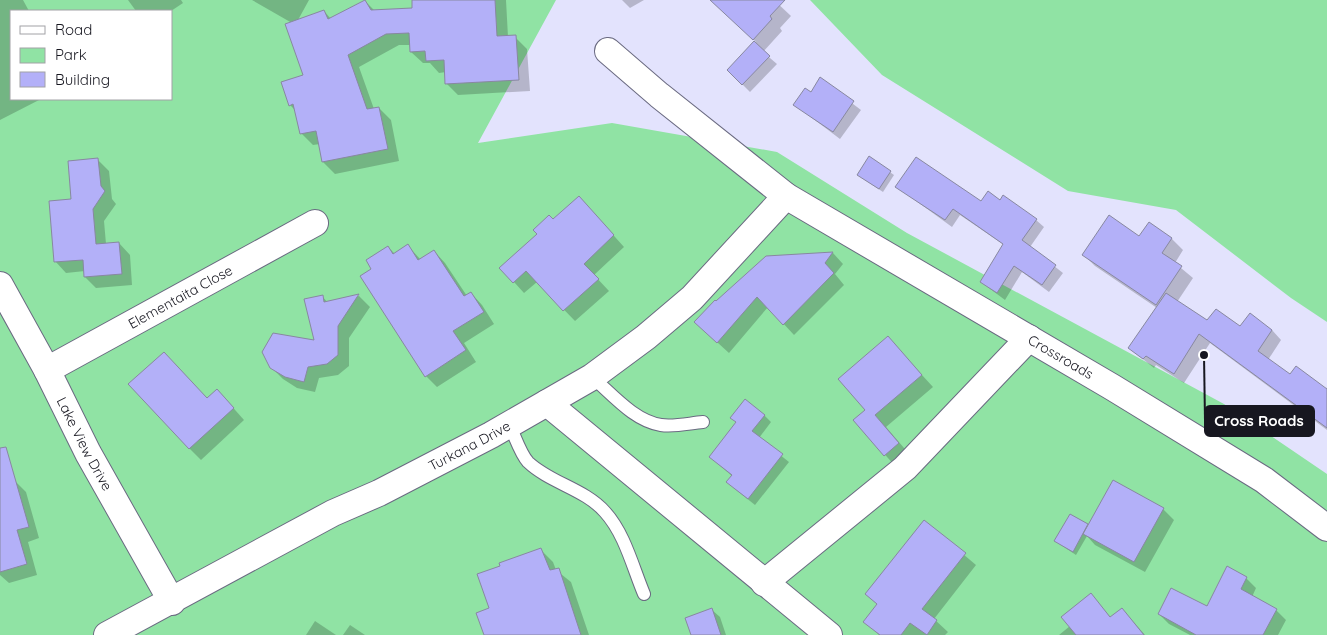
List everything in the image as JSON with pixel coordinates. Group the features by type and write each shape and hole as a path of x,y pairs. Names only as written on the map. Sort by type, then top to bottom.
{"street":[{"name":"Crossroads","path":"608,51 659,96 786,196 1029,338 1264,480 1327,528"},
{"name":"Turkana Drive","path":"107,635 172,602 334,513 379,493 509,424 592,377 646,337 692,298 786,196"},
{"name":"Elementaita Close","path":"47,370 315,223"},
{"name":"Lake View Drive","path":"0,284 47,370 88,453 172,602"},
{"path":"764,583 905,468 1029,338"},
{"path":"547,403 829,635"}],"lane":[{"path":"592,377 636,414 650,422 669,425 704,422"},
{"path":"509,424 527,461 551,479 581,494 605,511 620,534 644,594"}],"green space":[{"path":"0,0 556,0 478,143 612,123 777,152 907,233 1224,404 1327,474 1327,635 0,635"},
{"path":"810,0 1327,0 1327,322 1291,298 1176,210 1068,191 882,75"}],"building":[{"path":"365,0 371,10 412,8 412,0 495,0 497,36 516,35 519,80 445,84 444,60 426,61 425,51 410,52 409,33 386,34 348,55 367,109 379,107 388,149 322,162 316,131 300,134 293,104 289,106 281,82 303,75 285,24 324,10 328,19"},
{"path":"710,0 785,0 770,16 772,19 753,40"},
{"path":"754,41 770,56 742,85 727,70"},
{"path":"820,77 854,101 833,132 793,105 805,88 811,92"},
{"path":"869,156 891,171 879,189 857,175"},
{"path":"916,157 981,201 988,191 1000,200 1003,195 1037,219 1022,240 1056,265 1042,285 1014,266 997,293 980,282 1003,244 953,209 945,220 895,187"},
{"path":"98,158 101,186 105,191 93,209 96,244 119,242 122,274 84,277 83,260 54,262 49,201 71,199 68,161"},
{"path":"579,196 614,235 584,264 599,279 563,311 526,271 513,283 499,268 537,234 533,230 549,215 553,219"},
{"path":"1109,215 1139,236 1149,222 1172,238 1162,253 1182,266 1156,305 1082,255"},
{"path":"408,244 418,260 434,250 464,296 471,292 484,312 453,331 466,350 425,377 360,276 371,269 366,260 388,246 393,254"},
{"path":"833,252 825,263 834,273 783,325 757,297 717,343 694,322 715,300 766,256"},
{"path":"1166,293 1207,320 1216,309 1240,326 1250,313 1272,330 1258,351 1290,374 1296,366 1327,389 1327,428 1199,334 1174,374 1146,356 1143,359 1128,348"},
{"path":"359,294 338,326 338,355 327,364 308,367 304,382 285,377 270,368 262,352 273,333 314,340 304,299 323,295 324,302"},
{"path":"888,336 922,375 875,415 899,443 884,456 853,420 865,410 838,379"},
{"path":"164,352 207,398 217,389 234,408 189,449 128,384"},
{"path":"745,399 765,415 752,431 783,454 748,499 726,482 732,475 709,457 736,422 730,418"},
{"path":"6,447 29,527 17,530 27,564 0,572 0,448"},
{"path":"1113,480 1164,508 1134,562 1083,534"},
{"path":"1070,514 1088,524 1073,552 1054,541"},
{"path":"924,520 966,553 922,609 937,620 927,635 910,623 901,635 880,635 863,622 877,604 865,594"},
{"path":"541,548 550,570 559,568 581,635 484,635 476,613 489,608 477,574 500,566 499,563"},
{"path":"1227,566 1247,577 1241,589 1277,609 1263,635 1196,635 1158,614 1171,588 1207,606"},
{"path":"1091,593 1110,617 1122,608 1144,635 1076,635 1061,617"},
{"path":"712,608 721,635 691,635 685,618"}],"place":[{"name":"Cross Roads","path":"1204,355"}]}
